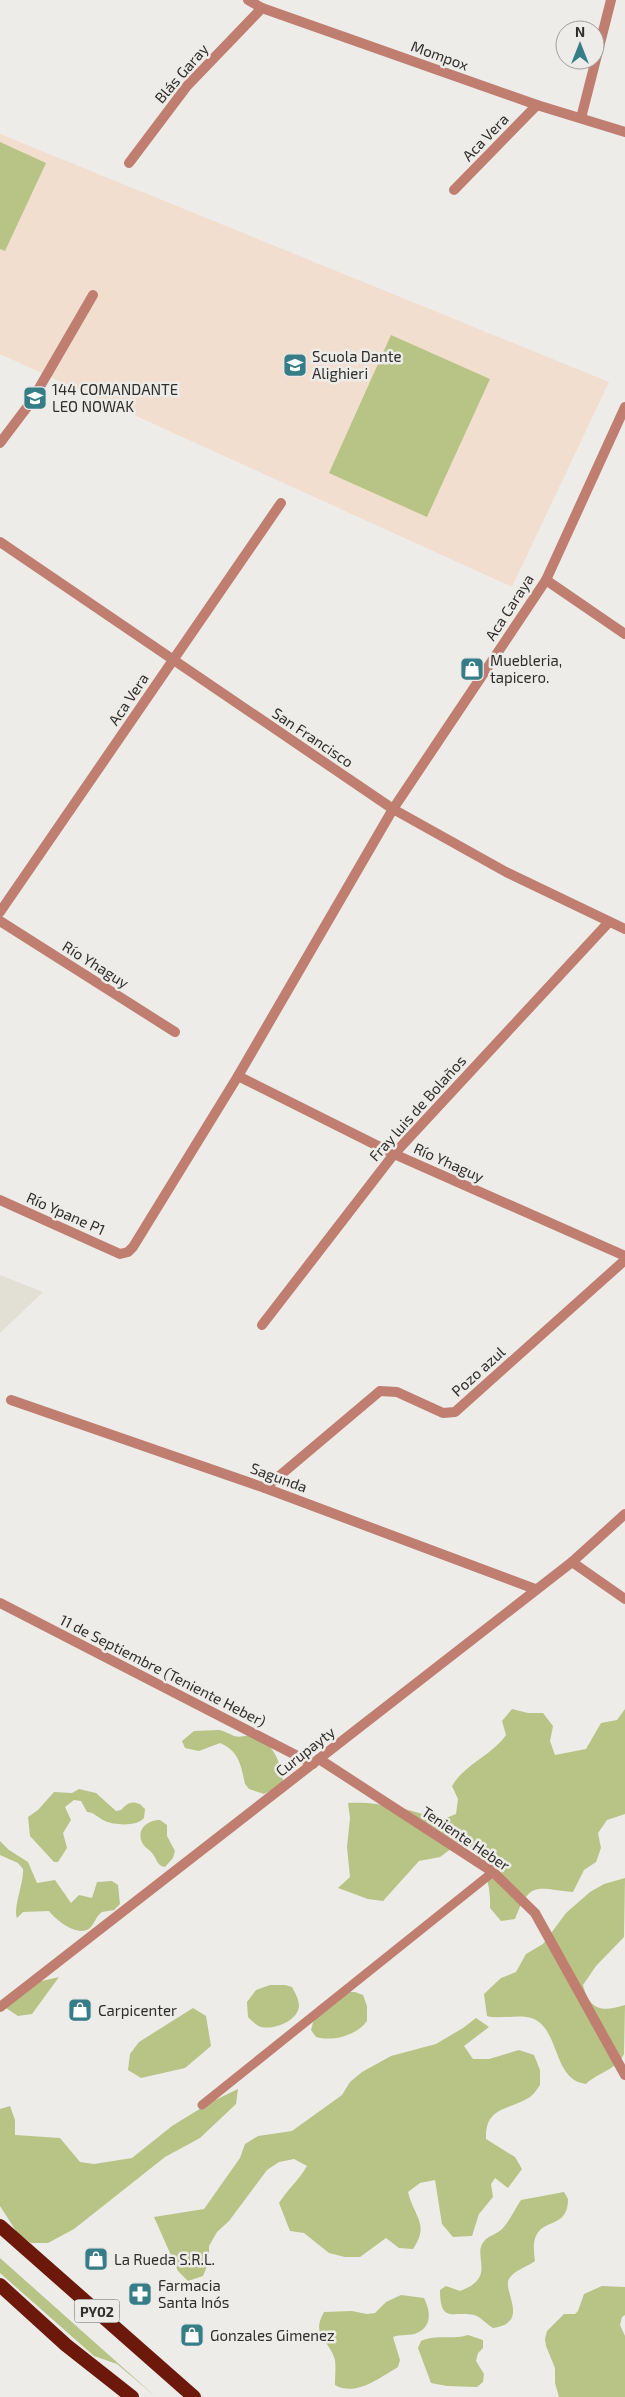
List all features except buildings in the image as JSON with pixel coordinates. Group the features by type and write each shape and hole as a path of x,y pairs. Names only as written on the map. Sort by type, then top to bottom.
{"highway":[{"name":"PY02","path":"0,2226 194,2397"},
{"path":"0,2285 66,2345 132,2397"}],"street":[{"name":"Mompox","path":"248,0 262,8 536,105 625,132"},
{"path":"581,118 611,0"},
{"name":"Blás Garay","path":"129,163 187,86 262,8"},
{"name":"Aca Vera","path":"454,190 536,105"},
{"path":"0,443 31,402 93,295"},
{"name":"Aca Caraya","path":"120,1254 128,1252 133,1247 238,1076 393,809 546,580 625,407"},
{"name":"Aca Vera","path":"0,912 281,504"},
{"name":"San Francisco","path":"0,542 393,809 506,872 625,929"},
{"path":"546,580 625,634"},
{"name":"Río Yhaguy","path":"0,921 176,1032"},
{"name":"Fray luis de Bolaños","path":"262,1325 394,1154 608,922"},
{"name":"Río Yhaguy","path":"238,1076 394,1154 625,1256"},
{"name":"Río Ypane P1","path":"0,1200 120,1254"},
{"name":"Pozo azul","path":"265,1488 380,1391 397,1392 443,1413 455,1412 625,1260"},
{"name":"Sagunda","path":"11,1400 265,1488 535,1589"},
{"name":"Curupayty","path":"0,2007 572,1562 625,1514"},
{"path":"572,1562 625,1599"},
{"name":"11 de Septiembre (Teniente Heber)","path":"0,1603 316,1762"},
{"name":"Teniente Heber","path":"316,1762 493,1872 535,1913 625,2075"}],"lane":[{"path":"202,2105 493,1872"}],"shaded area":[{"name":"Scuola Dante Alighieri","path":"0,134 609,382 512,587 0,354"},
{"path":"0,1275 43,1292 0,1333"}],"green space":[{"path":"0,142 46,163 5,251 0,249"},
{"path":"391,335 490,379 427,517 329,473"},
{"path":"512,1709 528,1713 543,1713 553,1726 550,1741 555,1755 586,1749 601,1723 617,1720 625,1709 625,1814 607,1820 598,1833 601,1848 596,1862 584,1870 573,1892 536,1889 525,1897 515,1919 501,1921 490,1908 486,1877 474,1848 456,1845 440,1857 419,1861 383,1901 368,1899 338,1888 350,1877 347,1847 350,1818 348,1803 372,1803 395,1807 441,1820 456,1814 458,1799 452,1786 457,1778 493,1749 506,1735 502,1721"},
{"path":"219,1730 238,1737 250,1736 258,1738 270,1747 281,1769 283,1784 264,1794 249,1789 245,1784 238,1759 226,1746 220,1743 199,1751 185,1748 182,1741 194,1731"},
{"path":"79,1789 96,1793 116,1811 121,1810 127,1804 140,1804 145,1809 144,1818 131,1824 109,1822 87,1812 81,1801 74,1800 65,1807 71,1820 63,1833 67,1848 58,1862 54,1862 30,1836 28,1817 38,1810 54,1792 72,1793"},
{"path":"160,1820 167,1825 167,1836 175,1851 173,1858 165,1867 159,1864 144,1845 140,1834 147,1824"},
{"path":"0,1841 9,1850 28,1862 37,1883 55,1880 71,1903 79,1895 92,1898 97,1882 112,1881 118,1885 120,1904 114,1910 102,1912 98,1915 90,1928 85,1931 68,1927 49,1911 23,1912 17,1918 16,1908 23,1869 18,1863 0,1855"},
{"path":"625,1878 624,1937 596,1966 583,1985 593,2005 603,2009 625,2005 624,2054 617,2064 586,2084 575,2081 568,2074 542,2025 528,2017 487,2016 484,1994 501,1978 516,1972 526,1954 543,1944 566,1913 590,1892 604,1884"},
{"path":"59,1977 32,2014 18,2016 6,2008 10,1993 25,1985"},
{"path":"270,1985 292,1987 298,1998 299,2006 298,2011 290,2020 278,2026 266,2028 256,2024 248,2017 247,2002 256,1990"},
{"path":"339,1992 355,1992 363,1995 367,2006 367,2021 351,2034 330,2039 316,2037 311,2030 317,2007"},
{"path":"193,2008 206,2016 211,2046 185,2068 141,2078 128,2070 130,2054 139,2042"},
{"path":"476,2018 489,2027 464,2046 473,2059 489,2059 519,2050 534,2055 540,2070 540,2085 530,2097 499,2111 489,2120 486,2139 515,2157 522,2169 508,2188 495,2178 491,2184 493,2197 479,2214 472,2236 453,2237 442,2224 435,2180 420,2183 408,2192 420,2227 418,2240 413,2249 399,2248 386,2238 360,2257 345,2257 329,2253 304,2233 290,2231 279,2203 307,2166 294,2159 279,2162 267,2170 229,2221 217,2232 209,2246 209,2261 203,2276 188,2281 178,2271 154,2217 204,2209 240,2158 245,2144 258,2136 292,2131 342,2095 350,2082 362,2072 391,2056 436,2044"},
{"path":"238,2089 236,2104 200,2138 165,2157 74,2229 48,2243 31,2243 18,2234 0,2206 0,2109 10,2106 15,2120 15,2135 60,2138 80,2162 94,2164 132,2158 172,2126 211,2102"},
{"path":"564,2192 568,2199 566,2210 562,2217 542,2229 537,2235 534,2245 535,2261 517,2271 509,2279 509,2291 513,2306 511,2320 504,2325 493,2328 476,2316 445,2312 442,2308 440,2290 446,2286 460,2291 472,2285 478,2279 482,2266 481,2246 485,2240 505,2226 521,2200"},
{"path":"0,2258 156,2397 117,2364 94,2356 0,2273"},
{"path":"602,2286 625,2287 625,2315 622,2317 620,2325 625,2336 625,2397 559,2397 555,2383 555,2368 546,2346 547,2331 564,2314 575,2314 578,2311 584,2294"},
{"path":"401,2295 424,2298 429,2317 426,2326 417,2333 393,2337 400,2360 398,2367 367,2385 351,2389 335,2385 335,2360 333,2353 322,2338 319,2327 324,2312 352,2311 367,2314 375,2313 386,2302"},
{"path":"468,2335 483,2340 483,2348 478,2353 476,2361 484,2374 483,2382 477,2387 447,2386 431,2383 418,2348 421,2341"}],"place":[{"name":"Scuola Dante Alighieri","path":"295,365"},
{"name":"144 COMANDANTE LEO NOWAK","path":"35,398"},
{"name":"Muebleria, tapicero.","path":"472,669"},
{"name":"Carpicenter","path":"80,2010"},
{"name":"La Rueda S.R.L.","path":"96,2259"},
{"name":"Farmacia Santa Inós","path":"140,2294"},
{"name":"Gonzales Gimenez","path":"192,2335"}]}
